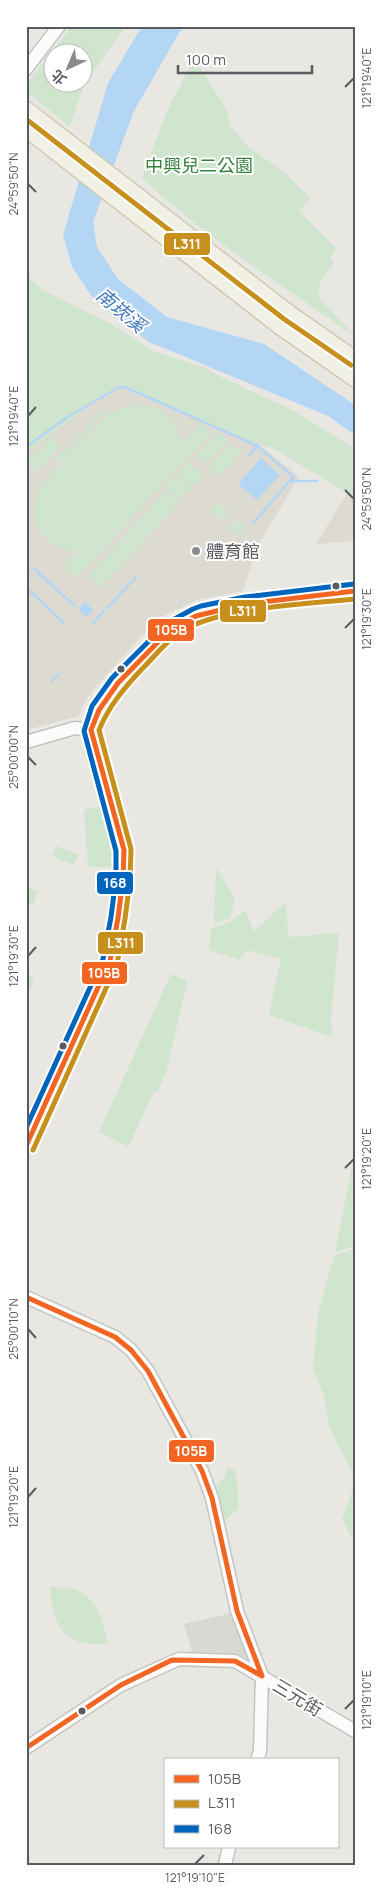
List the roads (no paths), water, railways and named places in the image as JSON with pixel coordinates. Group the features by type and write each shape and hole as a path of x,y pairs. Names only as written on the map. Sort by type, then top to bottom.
{"main road":[{"path":"26,109 289,313 355,359"},
{"path":"26,130 279,326 355,379"}],"street":[{"path":"26,69 59,26"},
{"path":"26,1147 110,962 118,918 123,879 124,850 91,730 99,710 118,683 157,642 173,628 203,613 232,606 355,591"},
{"path":"26,742 75,728 91,730"},
{"path":"26,1297 115,1337 131,1350 148,1371 202,1471 212,1498 237,1611 262,1676 260,1751 258,1758"},
{"name":"三元街","path":"26,1748 120,1685 179,1658 235,1661 355,1732"},
{"path":"225,1865 230,1848"}],"water":[{"name":"南崁溪","path":"142,26 183,26 134,111 93,222 97,247 118,279 167,317 264,344 355,405 355,435 328,416 149,342 95,301 72,267 63,235 108,83"},
{"path":"261,458 280,475 257,500 238,484"},
{"path":"85,602 93,610 86,617 78,609"}],"waterway":[{"path":"26,447 66,418 119,387 125,387 258,446 293,477 290,481 317,481"},
{"path":"250,454 258,446"},
{"path":"253,523 290,481"},
{"path":"34,569 75,606"},
{"path":"26,576 30,572"},
{"path":"107,608 136,577"},
{"path":"26,588 44,604"},
{"path":"45,605 64,623"},
{"path":"93,623 104,611"},
{"path":"52,681 58,674"}],"place":[{"name":"體育館","path":"196,551"}],"park label":[{"name":"中興兒二公園","path":"199,165"}]}
